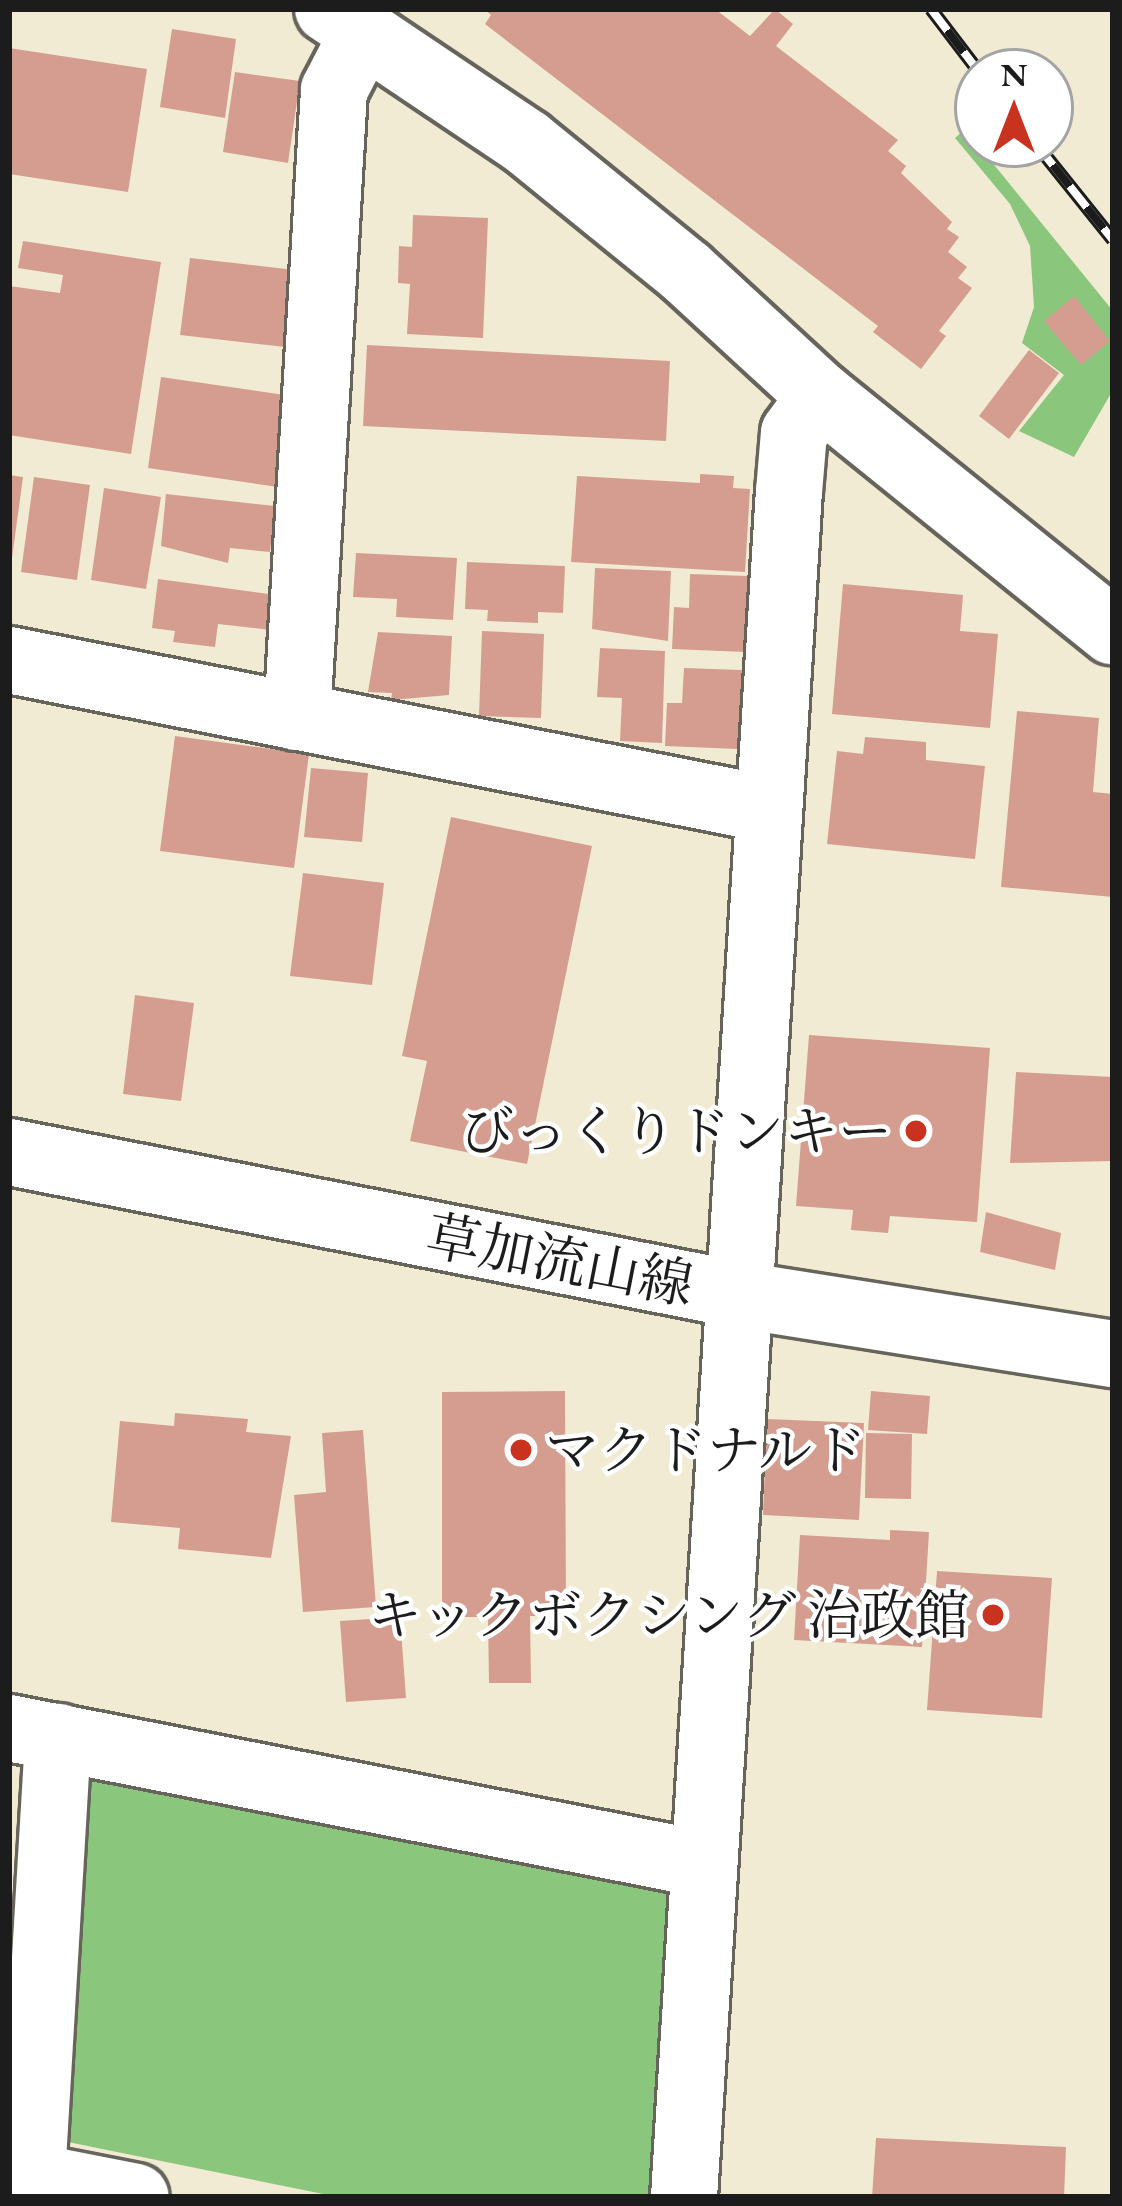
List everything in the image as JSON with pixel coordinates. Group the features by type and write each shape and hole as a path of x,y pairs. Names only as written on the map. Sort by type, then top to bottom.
{"street":[{"path":"297,717 334,90 346,21 526,142 686,272 821,397 1113,632"},
{"path":"684,2197 794,433 821,397"},
{"path":"9,661 767,809"},
{"name":"草加流山線","path":"9,1151 740,1295 1113,1354"},
{"path":"136,2197 21,2174 34,1732 704,1864"}],"green space":[{"path":"980,168 997,168 1113,311 1113,390 1074,457 1019,431 1064,375 1022,343 1034,307 1030,246 1010,204"},
{"path":"82,1766 661,1874 677,1898 661,2197 338,2197 58,2140"}],"building":[{"path":"484,9 715,9 750,36 775,9 793,24 776,46 898,140 888,151 906,166 901,173 952,222 947,229 959,237 948,252 967,267 958,278 972,288 939,331 946,336 921,369 873,332 878,326 485,24 491,15"},
{"path":"172,29 236,39 225,118 160,107"},
{"path":"9,48 147,69 128,192 9,174"},
{"path":"235,72 300,81 288,163 223,152"},
{"path":"413,215 488,218 483,338 407,334 410,284 398,283 399,246 412,247"},
{"path":"23,241 161,262 131,454 9,435 9,286 60,293 63,275 18,268"},
{"path":"190,258 303,271 294,348 180,335"},
{"path":"1074,296 1110,341 1081,365 1044,321"},
{"path":"367,345 670,361 666,441 363,426"},
{"path":"1029,350 1059,373 1009,439 979,416"},
{"path":"161,377 292,396 278,487 148,468"},
{"path":"700,474 734,476 733,488 750,489 745,572 571,562 577,476 700,483"},
{"path":"9,475 23,477 12,558 9,557"},
{"path":"34,477 90,485 77,580 21,572"},
{"path":"104,488 161,497 146,589 91,580"},
{"path":"166,494 275,506 270,552 230,548 228,563 161,546"},
{"path":"356,553 457,558 453,620 396,617 397,599 353,597"},
{"path":"467,562 565,566 563,613 538,612 538,623 487,621 488,610 465,609"},
{"path":"595,568 671,571 668,641 592,629"},
{"path":"690,574 748,576 745,652 672,649 674,607 689,608"},
{"path":"158,579 276,595 271,630 218,624 215,647 173,642 175,631 152,628"},
{"path":"843,584 963,595 960,631 998,634 990,728 832,714"},
{"path":"482,631 544,634 541,718 479,716"},
{"path":"378,632 452,636 449,695 391,700 392,693 368,692"},
{"path":"600,648 665,651 662,743 620,741 622,698 597,697"},
{"path":"684,668 742,670 738,749 665,746 667,703 682,703"},
{"path":"1017,711 1099,718 1093,792 1113,794 1113,897 1001,887"},
{"path":"175,736 309,754 294,868 160,851"},
{"path":"865,737 926,742 926,760 985,766 975,859 827,844 837,751 863,754"},
{"path":"311,768 368,773 362,842 304,837"},
{"path":"451,817 592,846 527,1164 410,1141 427,1061 402,1056"},
{"path":"303,873 384,883 372,985 290,976"},
{"path":"135,995 194,1003 181,1101 123,1094"},
{"path":"809,1035 990,1048 977,1222 890,1216 888,1233 851,1230 853,1210 796,1206"},
{"path":"1016,1072 1113,1077 1113,1161 1010,1163"},
{"path":"986,1212 1061,1233 1055,1270 980,1252"},
{"path":"565,1391 566,1616 530,1616 531,1683 489,1683 488,1617 442,1617 442,1392"},
{"path":"871,1391 930,1396 927,1434 868,1430"},
{"path":"175,1413 248,1419 246,1432 291,1436 271,1558 178,1549 180,1528 111,1522 120,1421 174,1426"},
{"path":"767,1419 864,1423 859,1520 763,1515"},
{"path":"363,1430 376,1607 303,1612 294,1495 326,1492 322,1433"},
{"path":"866,1433 912,1434 911,1499 865,1498"},
{"path":"890,1530 929,1532 922,1647 794,1640 800,1535 890,1540"},
{"path":"937,1571 1052,1578 1042,1718 927,1710"},
{"path":"400,1617 406,1698 346,1702 340,1621"},
{"path":"876,2138 1066,2147 1064,2197 872,2197"}],"railway":[{"path":"931,9 961,48"},
{"path":"1055,168 1113,240"}],"place":[{"name":"びっくりドンキー","path":"916,1131"},
{"name":"マクドナルド","path":"521,1450"},
{"name":"キックボクシング 治政館","path":"993,1615"}]}
